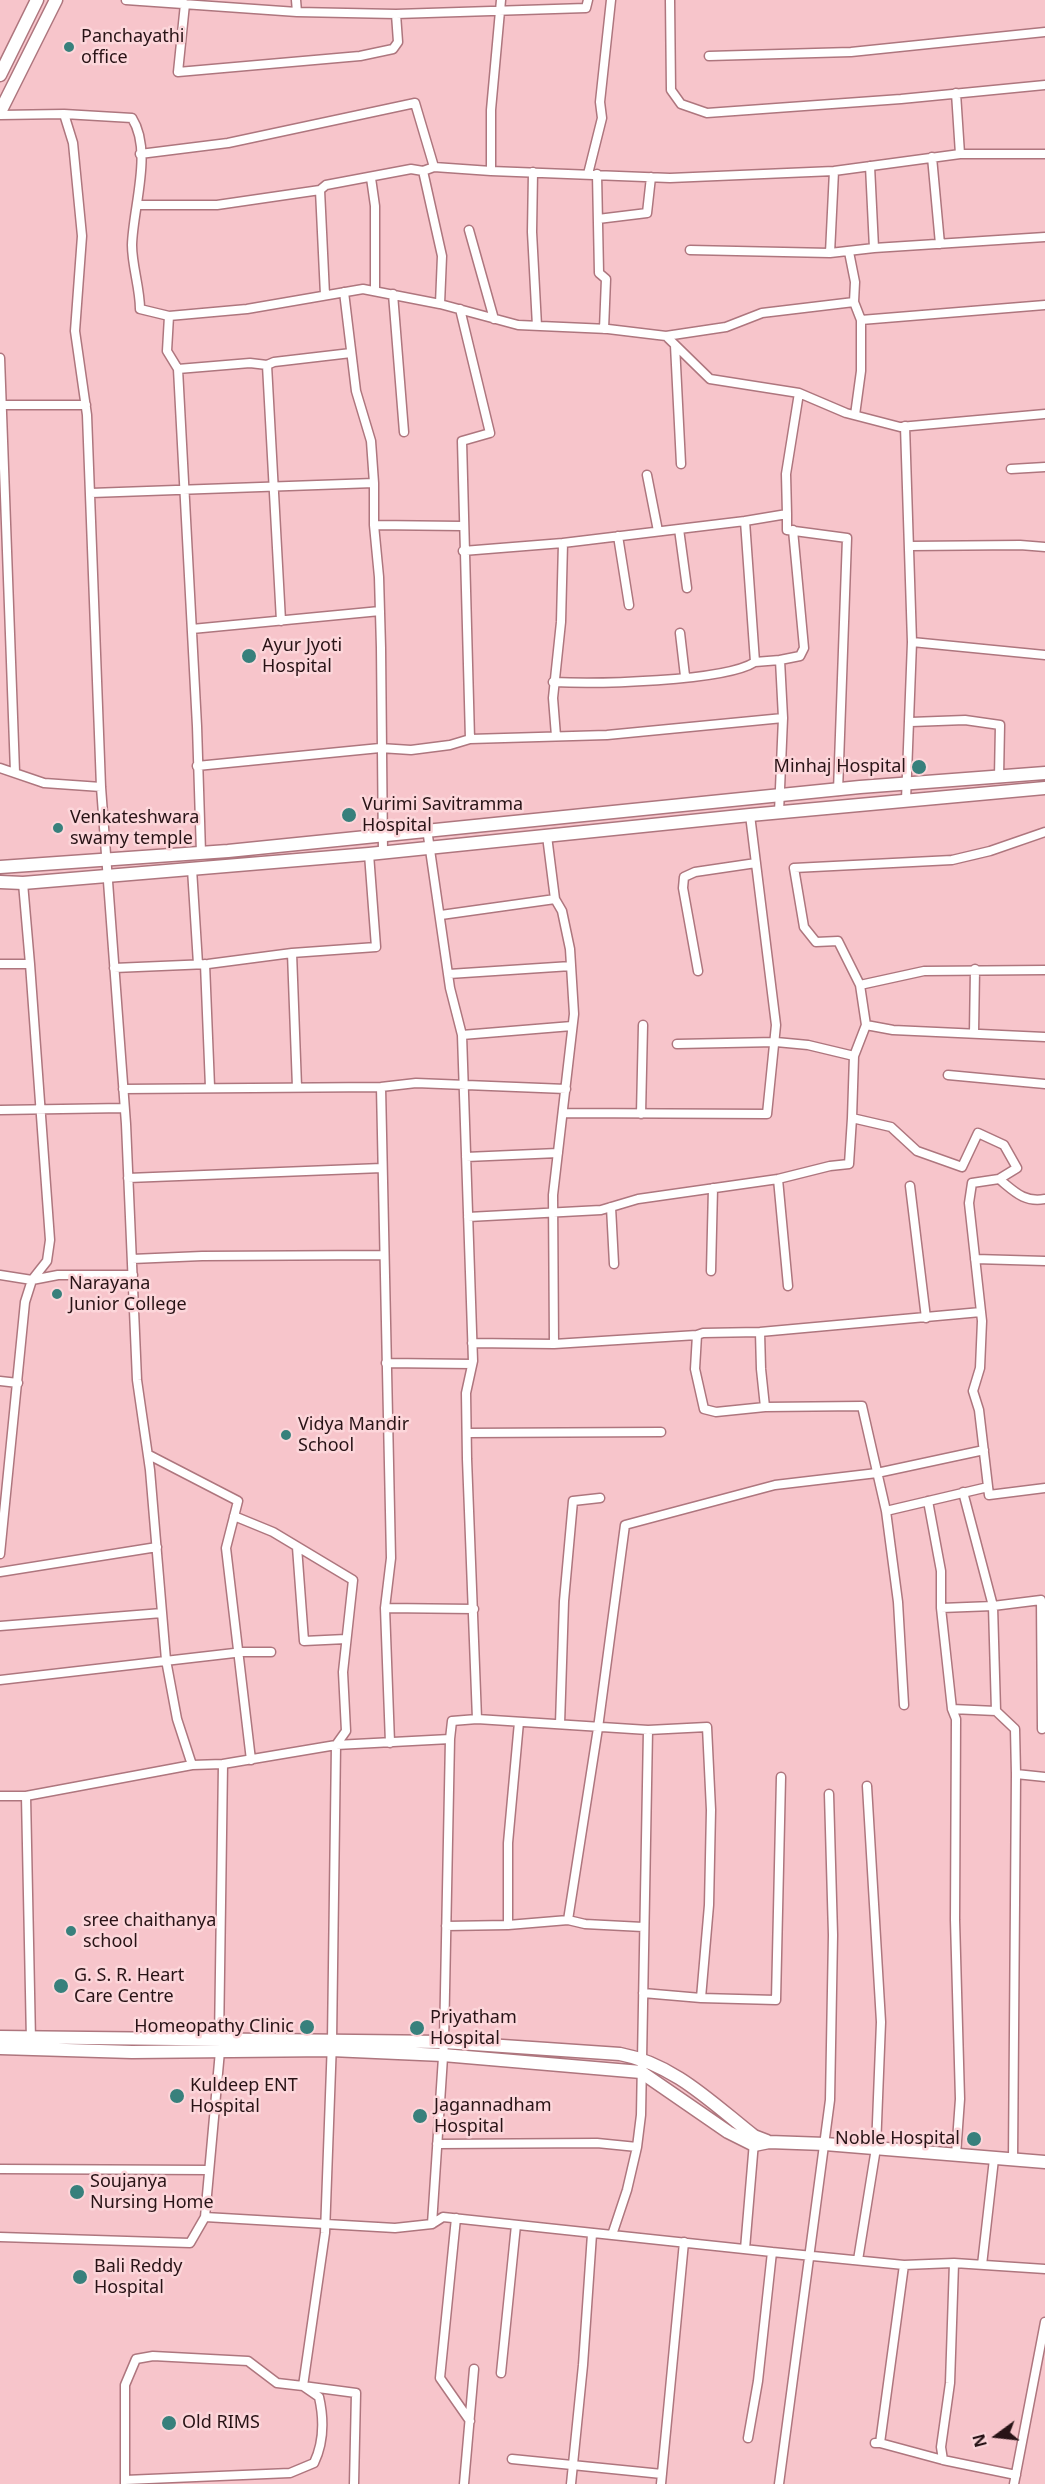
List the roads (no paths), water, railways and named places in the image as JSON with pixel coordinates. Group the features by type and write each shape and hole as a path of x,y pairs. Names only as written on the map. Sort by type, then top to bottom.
{"main road":[{"path":"0,75 37,0"},
{"path":"0,114 56,0"},
{"path":"0,867 201,853 906,783 1045,773"},
{"path":"0,882 23,883 105,877 428,849 750,814 1045,788"},
{"path":"0,2037 31,2044"},
{"path":"0,2048 31,2044 219,2046 444,2042 620,2054 641,2058 671,2071 754,2141"},
{"path":"332,2045 641,2072 729,2132 754,2141 825,2144 1045,2162"}],"street":[{"path":"126,0 297,12 396,14 586,8 588,0"},
{"path":"296,0 297,12"},
{"path":"491,171 491,110 501,0"},
{"path":"604,329 606,279 599,273 598,219 593,174 602,118 600,102 611,0"},
{"path":"670,0 671,90 681,104 706,112 901,99 1045,85"},
{"path":"185,4 178,72 360,56 393,49 398,42 396,14"},
{"path":"709,56 851,52 1045,32"},
{"path":"956,93 960,154"},
{"path":"140,154 228,143 415,103 434,166"},
{"path":"0,114 64,114 132,118 141,132 132,246 140,288 140,309 169,316 247,309 363,289 440,304 518,325 604,329 666,336 726,327 762,313 854,302"},
{"path":"64,114 73,143 82,236 75,331 86,405 105,877 123,1089 137,1380 149,1455 166,1660 177,1719 192,1765"},
{"path":"137,205 217,206 320,190 326,185 411,169 423,171 434,166 491,171 651,177 834,171 960,154 1045,154"},
{"path":"932,158 940,244"},
{"path":"870,166 874,248"},
{"path":"423,171 442,256 440,304"},
{"path":"830,253 834,171"},
{"path":"532,172 532,232 537,326"},
{"path":"598,219 647,213 651,177"},
{"path":"371,178 375,206 375,291"},
{"path":"320,190 325,296"},
{"path":"469,230 494,319"},
{"path":"690,250 830,253 1045,237"},
{"path":"849,252 855,282 854,302 861,320 861,371 855,415"},
{"path":"344,292 356,391 371,441 375,483 374,525 380,611 383,853"},
{"path":"393,294 404,432"},
{"path":"861,320 1045,305"},
{"path":"460,309 490,433 462,441 462,526 470,739"},
{"path":"169,316 167,351 178,369 201,853"},
{"path":"666,336 710,379 799,393 855,415 905,426 1045,414"},
{"path":"675,345 681,464"},
{"path":"178,369 250,363 267,365 274,362 351,353"},
{"path":"0,358 15,772"},
{"path":"267,365 281,621"},
{"path":"799,393 786,474 787,530 847,538 838,791"},
{"path":"2,405 86,405"},
{"path":"905,426 912,642 911,722 906,800"},
{"path":"1011,469 1045,467"},
{"path":"647,475 658,531"},
{"path":"91,493 375,483"},
{"path":"463,551 563,543 787,514"},
{"path":"745,521 755,662"},
{"path":"374,525 462,526"},
{"path":"679,529 687,588"},
{"path":"553,682 592,684 720,673 747,667 755,662 800,656 804,648 793,530"},
{"path":"618,536 629,605"},
{"path":"556,736 553,682 561,622 563,543"},
{"path":"910,546 1020,544 1045,547"},
{"path":"192,629 380,611"},
{"path":"680,633 685,676"},
{"path":"912,642 1045,655"},
{"path":"779,812 783,718 780,660"},
{"path":"198,767 380,748 411,750 450,746 470,739 607,735 783,718"},
{"path":"911,722 965,720 1000,725 999,777"},
{"path":"0,768 44,783 101,787"},
{"path":"564,1113 767,1114 776,1042 750,814"},
{"path":"427,830 450,988 462,1035 465,1084 472,1343 472,1364 466,1393 477,1719"},
{"path":"468,1217 553,1214 611,1207 638,1199 778,1179 830,1166 849,1164 854,1056 866,1024 860,984 838,941 816,942 804,927 794,868 952,860 990,851 1045,832"},
{"path":"547,836 555,898 562,911 571,966 573,1026 553,1214 554,1344"},
{"path":"114,968 202,964 292,953 376,947 369,854"},
{"path":"698,971 683,888 684,877 695,872 756,863"},
{"path":"192,870 202,964 210,1087"},
{"path":"0,1554 25,1302 33,1280 47,1261 50,1240 23,883"},
{"path":"441,915 555,898"},
{"path":"292,953 297,1087"},
{"path":"0,964 30,964"},
{"path":"449,974 571,966"},
{"path":"974,1033 975,969"},
{"path":"860,984 924,971 1045,970"},
{"path":"866,1024 893,1030 1045,1037"},
{"path":"641,1114 643,1025"},
{"path":"462,1035 573,1026"},
{"path":"678,1044 776,1042 808,1045 854,1056"},
{"path":"948,1075 1045,1084"},
{"path":"123,1089 381,1087 416,1083 443,1086 465,1084 566,1089"},
{"path":"381,1087 391,1558 385,1608 390,1743"},
{"path":"0,1110 124,1108"},
{"path":"852,1119 891,1127 917,1151 962,1167 978,1133 1004,1145 1017,1168 999,1179 972,1183 969,1203 981,1312 980,1368 973,1390 979,1410 989,1495 1045,1488"},
{"path":"466,1157 558,1153"},
{"path":"128,1178 382,1168"},
{"path":"778,1179 788,1286"},
{"path":"999,1179 1022,1198 1036,1201 1045,1199"},
{"path":"910,1186 926,1318"},
{"path":"711,1271 713,1188"},
{"path":"611,1207 614,1264"},
{"path":"132,1259 383,1255"},
{"path":"975,1259 1045,1261"},
{"path":"0,1275 33,1280 58,1275 133,1275"},
{"path":"472,1343 554,1344 703,1333 760,1332 981,1312"},
{"path":"760,1332 760,1369 765,1407"},
{"path":"697,1335 695,1369 704,1409 716,1412 765,1407 862,1406 886,1511 898,1602 904,1705"},
{"path":"386,1364 472,1364"},
{"path":"0,1381 18,1383"},
{"path":"467,1433 661,1432"},
{"path":"568,1920 598,1727 625,1525 775,1485 877,1473 984,1450"},
{"path":"149,1455 238,1501 226,1548 250,1760"},
{"path":"0,1464 10,1465"},
{"path":"886,1511 988,1487"},
{"path":"963,1492 993,1606 996,1711"},
{"path":"560,1724 564,1601 573,1501 600,1498"},
{"path":"928,1501 941,1571 941,1608 952,1709 956,1719 955,1920 960,2099 956,2155"},
{"path":"234,1516 273,1532 353,1580 343,1672 346,1731 336,1745 332,2045 325,2224 303,2386"},
{"path":"0,1572 157,1547"},
{"path":"297,1547 303,1641 346,1639"},
{"path":"941,1608 993,1606 1043,1600 1042,1730"},
{"path":"385,1608 474,1609"},
{"path":"0,1626 162,1613"},
{"path":"0,1680 166,1660 271,1652"},
{"path":"952,1709 996,1711 1015,1729 1013,2160"},
{"path":"432,2224 444,2042 452,1721 477,1719 648,1730 707,1727 711,1810 709,1905 701,1998"},
{"path":"508,1925 508,1843 519,1722"},
{"path":"612,2235 638,2147 641,2115 648,1730"},
{"path":"0,1796 26,1796 192,1765 223,1764 336,1745 450,1739"},
{"path":"0,2237 190,2243 205,2217 219,2046 223,1764"},
{"path":"1016,1774 1045,1777"},
{"path":"643,1993 701,1998 776,2000 782,1777"},
{"path":"858,2260 876,2148 881,2022 867,1786"},
{"path":"779,2484 830,2100 832,2024 828,1794"},
{"path":"26,1796 31,2044"},
{"path":"446,1926 508,1925 568,1920 585,1924 643,1927"},
{"path":"745,2249 754,2141"},
{"path":"437,2144 597,2143 638,2147"},
{"path":"982,2265 994,2159"},
{"path":"0,2169 209,2170"},
{"path":"205,2217 395,2228 432,2224 443,2217 904,2265 954,2263 1045,2269"},
{"path":"456,2218 440,2378 470,2421"},
{"path":"501,2373 516,2225"},
{"path":"571,2484 583,2365 591,2234"},
{"path":"661,2484 684,2242"},
{"path":"748,2438 758,2382 772,2252"},
{"path":"943,2460 942,2447 951,2383 954,2263"},
{"path":"904,2265 878,2443 1015,2479 1045,2322"},
{"path":"303,2386 319,2397 323,2412 321,2448 314,2463 290,2473 124,2482 125,2385 136,2359 153,2356 248,2361 277,2383 303,2386 356,2393 354,2484"},
{"path":"465,2484 474,2369"},
{"path":"512,2459 662,2474"}],"place":[{"name":"Panchayathi office","path":"69,47"},
{"name":"Ayur Jyoti Hospital","path":"249,656"},
{"name":"Minhaj Hospital","path":"919,767"},
{"name":"Vurimi Savitramma Hospital","path":"349,815"},
{"name":"Venkateshwara swamy temple","path":"58,828"},
{"name":"Narayana Junior College","path":"57,1294"},
{"name":"Vidya Mandir School","path":"286,1435"},
{"name":"sree chaithanya school","path":"71,1931"},
{"name":"G. S. R. Heart Care Centre","path":"61,1986"},
{"name":"Homeopathy Clinic","path":"307,2027"},
{"name":"Priyatham Hospital","path":"417,2028"},
{"name":"Kuldeep ENT Hospital","path":"177,2096"},
{"name":"Jagannadham Hospital","path":"420,2116"},
{"name":"Noble Hospital","path":"974,2139"},
{"name":"Soujanya Nursing Home","path":"77,2192"},
{"name":"Bali Reddy Hospital","path":"80,2277"},
{"name":"Old RIMS","path":"169,2423"}]}
